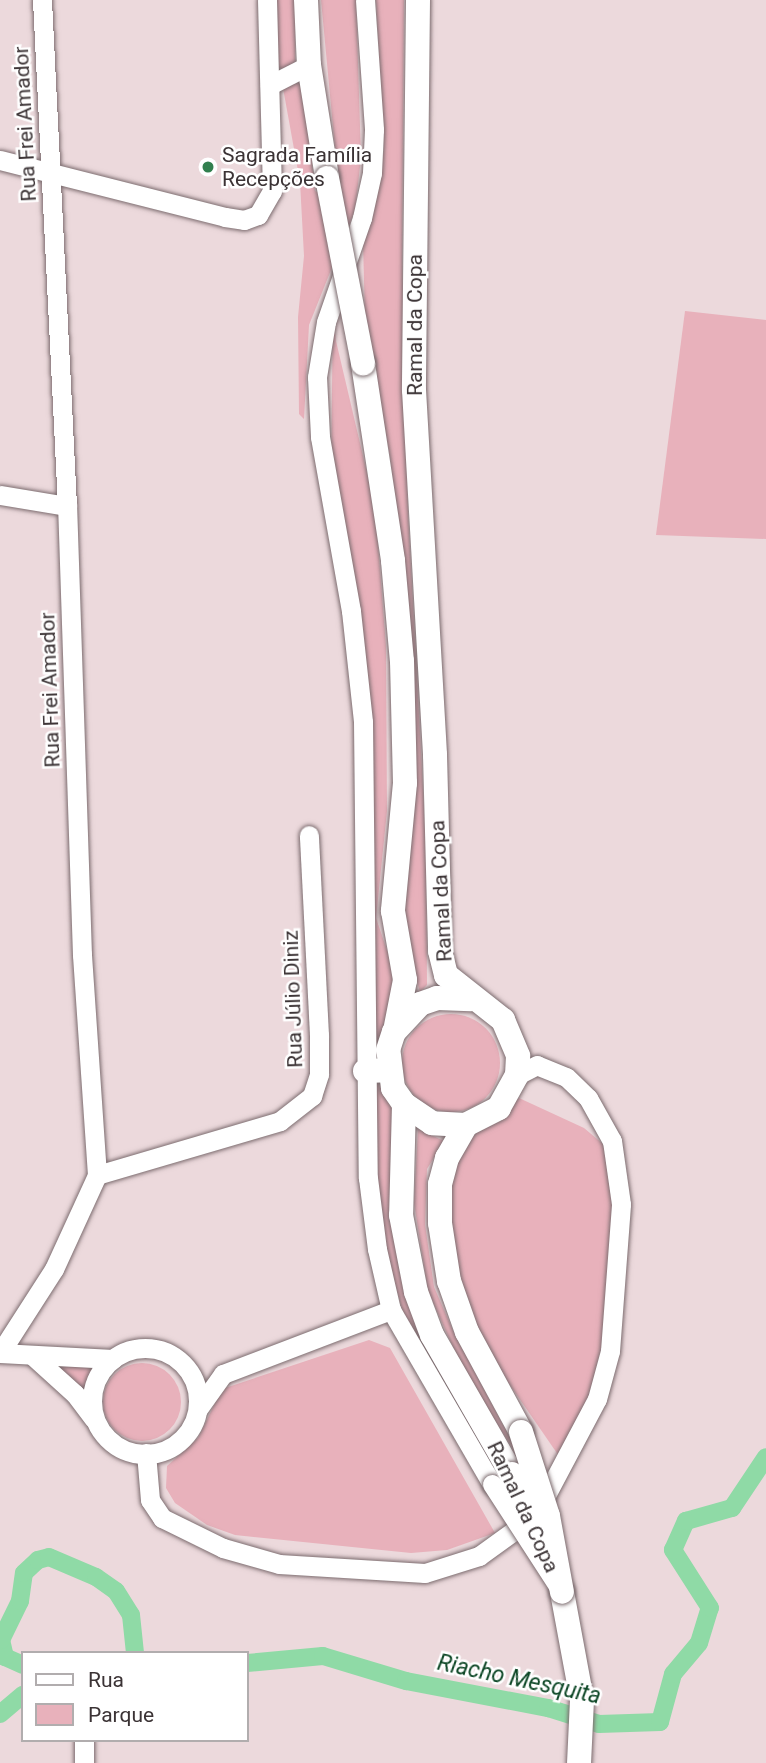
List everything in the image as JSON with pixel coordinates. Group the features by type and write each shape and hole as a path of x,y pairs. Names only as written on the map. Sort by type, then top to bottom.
{"main road":[{"name":"Ramal da Copa","path":"306,0 309,65 327,178 363,364 393,561 402,661 405,783 393,911 405,980 394,1032"},
{"name":"Ramal da Copa","path":"418,0 414,390 435,755 439,934 446,975 471,999 503,1020 515,1046 517,1075"},
{"path":"471,999 446,997 420,1004 394,1032 376,1070 404,1104 432,1123 466,1125 499,1108 517,1075"},
{"name":"Ramal da Copa","path":"404,1104 401,1215 416,1292 432,1335 502,1479 562,1592"},
{"name":"Ramal da Copa","path":"466,1125 447,1158 440,1184 440,1223 449,1281 467,1332 521,1432 548,1516 562,1592"},
{"path":"562,1592 582,1700 579,1763"}],"street":[{"name":"Rua Frei Amador","path":"0,1353 54,1269 97,1175 82,955 67,506 42,0"},
{"path":"0,160 50,170 244,220 258,215 272,191 267,0"},
{"path":"365,0 374,130 372,173 362,218 326,322 317,377 320,437 351,611 362,709 376,1070 368,1178 377,1249 391,1310 502,1479"},
{"path":"271,85 309,65"},
{"path":"0,495 67,506"},
{"name":"Rua Júlio Diniz","path":"97,1175 280,1121 312,1096 319,1061 309,835"},
{"path":"146,1453 150,1500 162,1518 223,1548 279,1564 425,1573 479,1556 515,1530 544,1499 597,1399 610,1351 621,1204 612,1141 588,1098 566,1077 537,1065 517,1075"},
{"path":"34,1357 75,1394 121,1448 146,1453 170,1448 183,1439 198,1409 223,1374 391,1310"},
{"path":"0,1353 34,1357 113,1359 146,1348 223,1374"},
{"path":"98,1424 93,1389 113,1359"},
{"path":"180,1360 195,1383 198,1409"},
{"path":"84,1742 84,1763"}],"green space":[{"path":"270,0 295,0 295,68 270,68"},
{"path":"321,0 356,0 361,158 355,210 309,325 304,419 299,414 298,317 304,256 300,182 283,88 303,81 315,191 331,198 337,169"},
{"path":"376,0 404,0 402,260 408,514 426,845 427,985 420,992 404,938 400,552 390,457 365,318 363,242 384,151"},
{"path":"333,308 336,341 375,507 386,646 387,811 376,918 393,968 395,1010 379,1041 379,1086 397,1107 397,1244 427,1354 494,1458 497,1473 407,1325 388,1261 372,1171 369,878 331,472"},
{"path":"685,311 766,320 766,539 656,535"},
{"path":"441,1014 461,1014 486,1028 497,1044 500,1063 497,1082 486,1098 461,1112 441,1112 424,1104 410,1090 402,1073 402,1053 410,1036 424,1022"},
{"path":"519,1098 584,1128 603,1144 613,1195 604,1336 587,1405 561,1459 487,1352 462,1299 452,1251 451,1174 464,1143"},
{"path":"418,1129 444,1141 427,1169 425,1224 434,1287 455,1335 527,1470 465,1374 428,1291 414,1203"},
{"path":"369,1340 390,1348 495,1533 447,1550 411,1553 235,1535 207,1525 175,1503 166,1488 167,1466 198,1438 222,1389"},
{"path":"39,1359 108,1361 91,1390 91,1406"},
{"path":"142,1363 157,1366 169,1375 178,1387 181,1402 178,1417 169,1429 157,1438 142,1441 127,1438 115,1429 106,1417 103,1402 106,1387 115,1375 127,1366"}],"waterway":[{"name":"Riacho Mesquita","path":"248,1663 323,1656 406,1681 548,1708 599,1724 660,1722 673,1674 699,1643 710,1608 673,1550 686,1521 732,1508 766,1457"},
{"name":"Riacho Mesquita","path":"21,1664 5,1657 1,1640 20,1601 24,1573 38,1560 49,1557 96,1577 116,1591 131,1615 135,1651"},
{"name":"Riacho Mesquita","path":"0,1714 21,1697"}],"place":[{"name":"Sagrada Família Recepções","path":"208,167"}]}
